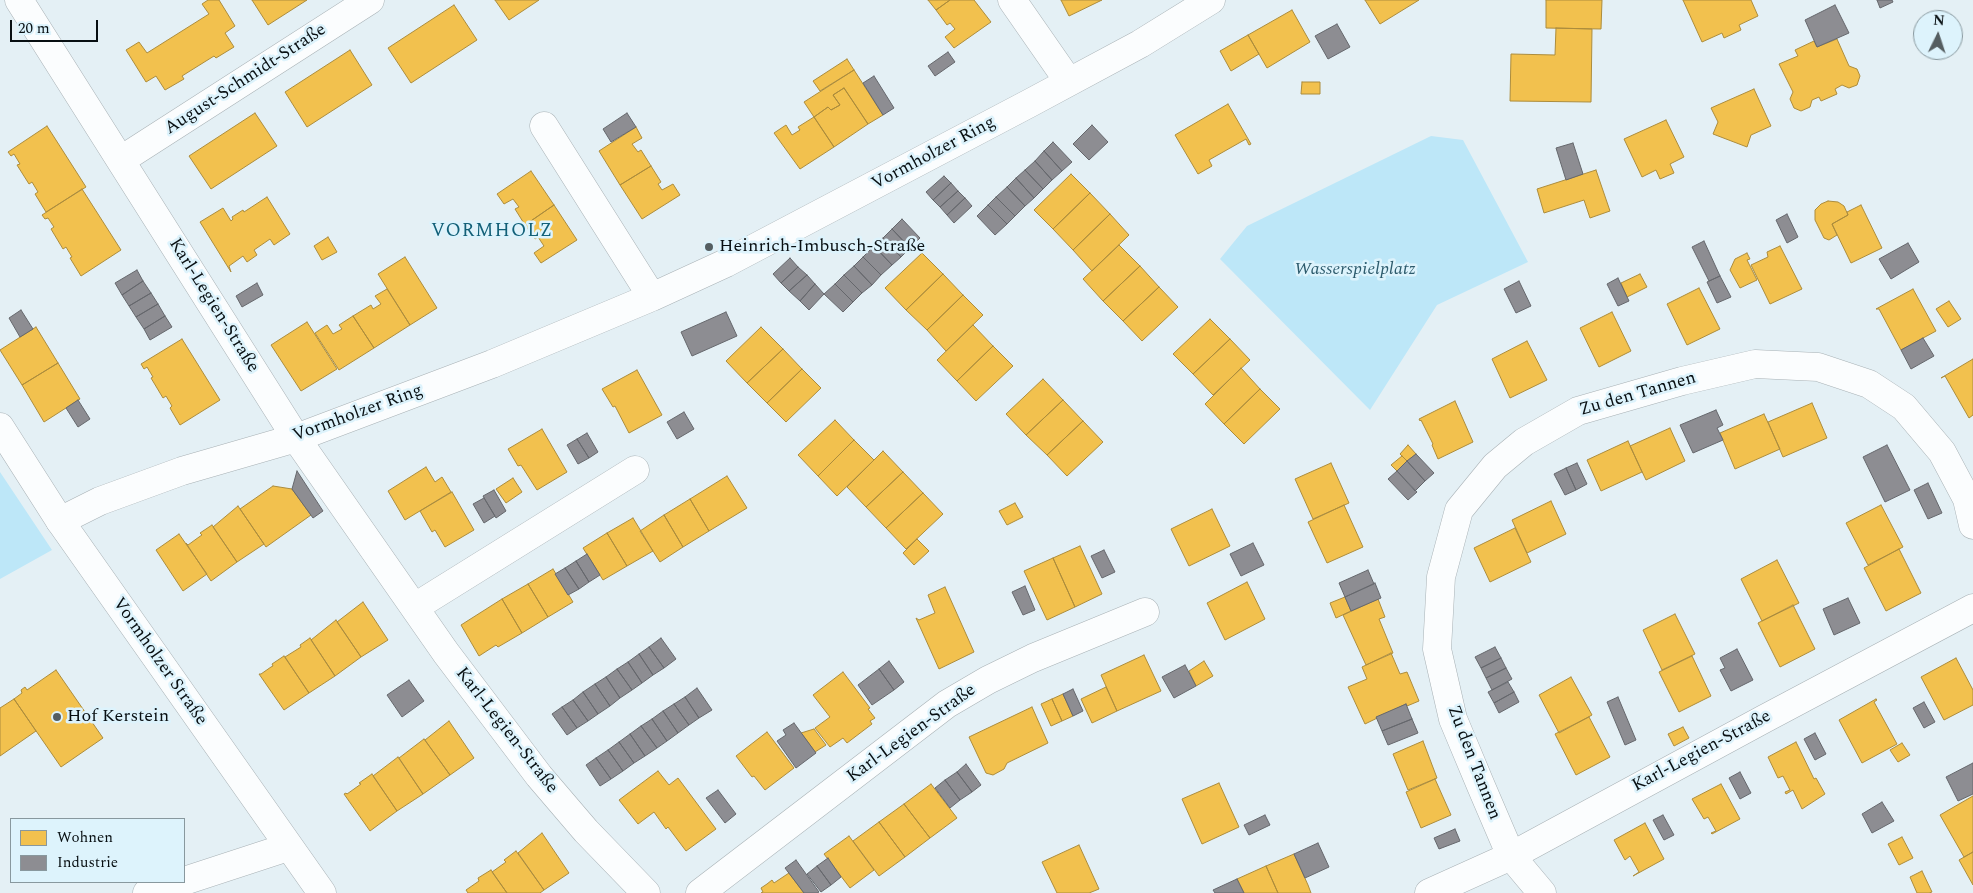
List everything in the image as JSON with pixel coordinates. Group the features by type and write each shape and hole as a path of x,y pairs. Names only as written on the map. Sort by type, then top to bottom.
{"street":[{"name":"Karl-Legien-Straße","path":"19,0 296,438 446,654 539,776 586,831 646,893"},
{"name":"August-Schmidt-Straße","path":"121,160 370,0"},
{"path":"1012,0 1069,82"},
{"name":"Vormholzer Ring","path":"60,521 100,501 182,470 296,438 492,364 652,297 726,263 1069,82 1140,44 1211,0"},
{"path":"544,126 652,297"},
{"name":"Zu den Tannen","path":"1542,893 1511,856 1453,719 1437,649 1441,577 1459,510 1495,466 1524,442 1578,411 1682,381 1755,364 1818,367 1868,384 1904,407 1942,452 1967,499 1973,525"},
{"name":"Vormholzer Straße","path":"0,427 60,521 322,893"},
{"path":"415,607 635,470"},
{"name":"Karl-Legien-Straße","path":"1429,893 1511,856 1973,608"},
{"name":"Karl-Legien-Straße","path":"700,893 947,704 988,680 1033,658 1145,612"},
{"path":"185,880 288,847"},
{"path":"147,893 177,883"}],"green space":[{"name":"Wasserspielplatz","path":"1431,136 1463,140 1528,262 1437,305 1370,410 1220,259 1247,226"},
{"path":"0,472 52,550 0,579"}],"building: Wohnen":[{"path":"208,0 219,0 235,26 225,33 234,47 216,58 214,56 182,76 184,79 165,90 156,76 146,82 126,50 139,42 147,53 209,14 202,4"},
{"path":"252,0 307,0 268,25"},
{"path":"495,0 539,0 509,20"},
{"path":"928,0 950,0 936,10"},
{"path":"950,0 974,0 991,22 954,48 945,37 955,29 950,23 947,25 936,10"},
{"path":"1061,0 1102,0 1069,16"},
{"path":"1365,0 1419,0 1380,24"},
{"path":"1546,0 1602,0 1601,29 1546,28"},
{"path":"1683,0 1751,0 1758,16 1739,25 1741,30 1724,38 1722,33 1702,42"},
{"path":"454,5 477,40 411,83 388,48"},
{"path":"1292,10 1310,42 1267,68 1248,35"},
{"path":"1556,28 1592,29 1591,102 1510,101 1511,54 1555,55"},
{"path":"1248,35 1259,54 1231,71 1220,51"},
{"path":"1837,39 1849,66 1857,69 1860,76 1857,85 1849,88 1842,85 1835,89 1837,94 1821,101 1819,97 1812,100 1810,107 1801,111 1794,108 1790,99 1793,92 1779,64 1798,56 1795,50 1814,41 1817,47"},
{"path":"350,50 372,85 307,127 285,92"},
{"path":"847,59 854,70 820,91 813,81"},
{"path":"854,70 883,115 868,124 844,88 833,95 840,105 831,110 828,107 814,117 804,102"},
{"path":"1302,82 1320,82 1320,94 1301,94"},
{"path":"844,88 868,124 834,147 814,117 828,107 831,110 840,105 833,95"},
{"path":"1754,89 1771,126 1751,135 1747,147 1713,134 1718,122 1711,108"},
{"path":"1228,104 1251,144 1249,145 1246,139 1209,160 1212,166 1198,174 1175,135"},
{"path":"255,113 277,146 211,189 189,156"},
{"path":"814,117 834,147 800,169 774,133 786,125 792,135 800,130 798,127"},
{"path":"1666,120 1684,157 1670,164 1674,173 1660,179 1656,170 1642,177 1624,139"},
{"path":"47,126 86,187 46,212 35,194 38,192 32,182 29,184 17,165 20,164 14,154 11,156 8,152"},
{"path":"636,127 642,138 632,144 638,152 641,150 651,166 620,185 599,151"},
{"path":"651,166 661,182 658,184 662,190 673,184 680,195 642,219 620,185"},
{"path":"1596,170 1610,211 1590,218 1584,200 1544,213 1537,189"},
{"path":"531,171 554,205 525,225 515,209 519,207 513,199 504,204 497,194"},
{"path":"1071,174 1090,193 1053,229 1034,210"},
{"path":"82,189 121,250 81,276 70,258 72,257 66,247 63,249 51,229 54,227 48,218 45,219 42,215"},
{"path":"1090,193 1110,214 1073,250 1053,229"},
{"path":"267,197 290,234 274,245 270,239 254,250 257,255 247,262 243,256 229,266 231,272 200,222 223,208 231,221 232,217 243,210 244,212"},
{"path":"1828,201 1838,202 1844,206 1848,215 1832,224 1837,235 1829,240 1824,238 1815,220 1815,210 1821,204"},
{"path":"554,205 577,240 541,263 534,253 544,246 538,237 535,239 525,225"},
{"path":"1861,205 1882,248 1851,263 1832,224 1848,215 1847,212"},
{"path":"1110,214 1129,235 1092,271 1073,250"},
{"path":"328,237 337,252 322,260 314,246"},
{"path":"1119,245 1140,266 1103,301 1083,279"},
{"path":"1780,246 1802,289 1770,304 1751,265 1768,257 1767,252"},
{"path":"922,253 943,274 906,310 885,288"},
{"path":"1747,253 1750,259 1747,260 1757,280 1740,288 1730,270 1735,259"},
{"path":"405,257 437,308 410,325 378,274"},
{"path":"1140,266 1159,287 1123,321 1103,301"},
{"path":"943,274 963,295 927,330 906,310"},
{"path":"1640,274 1647,287 1627,297 1621,283"},
{"path":"1159,287 1178,307 1142,341 1123,321"},
{"path":"1699,288 1720,329 1687,345 1667,304"},
{"path":"387,289 410,325 374,348 353,316 371,305 373,309 381,304 375,296"},
{"path":"1913,289 1936,331 1901,350 1879,309 1876,309"},
{"path":"963,295 983,315 946,351 927,330"},
{"path":"1949,301 1961,319 1948,327 1936,309"},
{"path":"1612,312 1631,351 1599,367 1580,328"},
{"path":"353,316 374,348 339,370 315,333 327,325 333,334 342,329 339,325"},
{"path":"1210,319 1230,339 1193,374 1173,354"},
{"path":"307,322 337,369 301,391 271,345"},
{"path":"973,325 993,346 957,381 937,360"},
{"path":"36,327 58,363 22,385 0,350"},
{"path":"761,327 783,349 747,383 726,361"},
{"path":"182,339 220,400 180,425 170,408 172,406 166,396 163,398 147,367 144,369 141,364"},
{"path":"1230,339 1250,360 1213,395 1193,374"},
{"path":"1527,341 1547,380 1510,398 1492,359"},
{"path":"993,346 1013,366 976,401 957,381"},
{"path":"783,349 802,369 767,403 747,383"},
{"path":"1973,359 1973,415 1969,418 1945,376 1941,378"},
{"path":"58,363 80,399 44,422 22,385"},
{"path":"1241,368 1260,389 1224,424 1205,404"},
{"path":"802,369 821,388 786,422 767,403"},
{"path":"637,370 662,415 629,433 615,406 613,407 602,389"},
{"path":"1043,379 1063,400 1026,435 1006,414"},
{"path":"1260,389 1280,409 1244,444 1224,424"},
{"path":"1063,400 1083,421 1047,455 1026,435"},
{"path":"1455,401 1473,442 1438,459 1433,444 1419,419"},
{"path":"1812,403 1827,438 1783,457 1768,422"},
{"path":"1764,414 1780,449 1735,469 1720,433"},
{"path":"835,420 854,440 818,476 798,455"},
{"path":"1083,421 1103,442 1067,476 1047,455"},
{"path":"1670,428 1685,461 1646,480 1630,446"},
{"path":"542,429 567,472 537,490 521,465 518,466 508,449"},
{"path":"854,440 874,460 837,496 818,476"},
{"path":"1628,441 1642,472 1601,491 1587,460"},
{"path":"1408,445 1416,454 1407,461 1400,454"},
{"path":"883,451 903,472 866,507 847,487"},
{"path":"1402,456 1407,461 1397,471 1391,465"},
{"path":"1331,463 1349,503 1313,519 1295,479"},
{"path":"426,467 435,482 442,477 451,492 405,520 388,491"},
{"path":"903,472 923,493 886,528 866,507"},
{"path":"727,476 747,508 709,531 690,499"},
{"path":"513,478 522,492 506,503 496,489"},
{"path":"273,486 292,489 311,515 266,547 240,509"},
{"path":"452,492 474,530 445,547 435,530 432,532 420,511"},
{"path":"923,493 943,514 906,549 886,528"},
{"path":"690,499 709,531 683,547 664,515"},
{"path":"1551,501 1566,534 1527,553 1512,520"},
{"path":"1015,503 1023,517 1007,525 999,511"},
{"path":"1344,505 1363,547 1327,563 1308,522"},
{"path":"1881,505 1903,547 1868,565 1846,523"},
{"path":"238,506 264,544 237,562 213,527"},
{"path":"1212,509 1230,546 1189,566 1171,529"},
{"path":"664,515 683,547 660,562 640,531"},
{"path":"633,518 653,551 627,566 607,533"},
{"path":"212,525 237,562 211,581 186,543 188,545 202,535 200,533"},
{"path":"1515,528 1531,562 1490,582 1474,548"},
{"path":"607,533 627,566 603,580 583,548"},
{"path":"179,534 207,574 183,591 156,550"},
{"path":"917,539 929,551 914,565 903,553"},
{"path":"1080,546 1102,594 1075,607 1053,558"},
{"path":"1899,549 1921,593 1886,611 1864,568"},
{"path":"1053,558 1075,607 1047,620 1024,571"},
{"path":"1777,560 1799,603 1762,621 1741,579"},
{"path":"553,569 573,602 548,617 528,584"},
{"path":"1247,582 1265,619 1225,640 1207,603"},
{"path":"528,584 548,617 522,633 502,599"},
{"path":"945,587 974,652 939,669 916,618 919,620 935,613 928,595"},
{"path":"1345,597 1351,611 1336,618 1330,603"},
{"path":"502,599 522,633 498,647 496,645 479,656 461,625"},
{"path":"1378,599 1385,617 1379,619 1393,653 1366,665 1343,615"},
{"path":"363,602 388,640 361,657 337,622"},
{"path":"1793,605 1815,649 1780,667 1758,623"},
{"path":"1675,614 1695,654 1662,670 1643,630"},
{"path":"336,620 361,657 335,676 311,640"},
{"path":"310,638 335,676 309,693 285,657 301,647 300,645"},
{"path":"1391,653 1400,674 1407,672 1419,701 1407,706 1406,704 1365,724 1348,687 1367,679 1362,667"},
{"path":"1144,655 1161,691 1117,711 1101,675"},
{"path":"284,656 309,693 284,710 259,674 273,666 272,664"},
{"path":"1692,656 1711,696 1679,712 1659,672"},
{"path":"1956,658 1973,690 1973,705 1944,720 1921,677"},
{"path":"1204,661 1213,676 1196,686 1189,671"},
{"name":"Hof Kerstein","path":"56,670 103,738 61,767 14,699 22,693 21,690 25,687 27,690"},
{"path":"843,672 870,708 868,709 875,718 870,721 872,724 847,743 843,738 830,747 815,728 830,717 813,695"},
{"path":"1571,677 1592,715 1559,733 1539,695"},
{"path":"1106,687 1117,711 1092,723 1081,699"},
{"path":"1063,694 1073,716 1062,721 1052,699"},
{"path":"14,699 36,731 0,756 0,708"},
{"path":"1052,699 1062,721 1051,726 1041,704"},
{"path":"1876,699 1874,702 1897,744 1862,763 1839,720"},
{"path":"1032,707 1048,743 1007,763 1004,769 993,775 986,773 969,737"},
{"path":"1589,717 1610,757 1576,775 1555,734"},
{"path":"449,721 474,758 450,775 425,740"},
{"path":"1683,727 1689,738 1674,746 1668,734"},
{"path":"814,729 826,745 815,752 801,733"},
{"path":"767,732 794,768 765,790 736,756"},
{"path":"424,739 450,775 423,794 399,758"},
{"path":"1423,741 1437,778 1408,790 1393,754"},
{"path":"1796,742 1814,779 1816,778 1825,794 1802,809 1793,790 1786,794 1785,792 1790,790 1783,776 1778,778 1768,757"},
{"path":"1902,743 1910,755 1898,762 1890,750"},
{"path":"398,757 423,794 397,811 373,776"},
{"path":"658,771 669,785 678,778 716,829 686,851 668,827 666,829 654,812 638,824 619,800"},
{"path":"372,774 397,811 370,831 344,794 347,794 361,784 359,783"},
{"path":"1435,779 1451,815 1421,828 1406,792"},
{"path":"1219,783 1239,827 1202,844 1182,799"},
{"path":"931,784 957,818 930,838 904,804"},
{"path":"1721,784 1740,819 1712,834 1716,831 1708,817 1704,819 1692,799"},
{"path":"1973,796 1973,852 1964,857 1940,815"},
{"path":"904,804 930,838 905,857 879,822"},
{"path":"879,822 905,857 879,876 853,841"},
{"path":"1645,823 1664,859 1633,876 1639,872 1630,856 1625,860 1614,840"},
{"path":"542,833 569,873 544,890 518,853"},
{"path":"849,836 874,870 850,888 824,854"},
{"path":"1902,837 1913,858 1899,865 1888,844"},
{"path":"1079,845 1099,889 1089,893 1057,893 1042,862"},
{"path":"516,851 544,890 540,893 507,893 492,872 506,862 504,860"},
{"path":"1973,852 1973,885 1959,860"},
{"path":"1294,854 1311,893 1278,893 1266,866"},
{"path":"1266,866 1278,893 1244,893 1237,879"},
{"path":"491,870 507,893 468,893 466,890 479,881 478,878"},
{"path":"1922,871 1932,892 1917,893 1910,877"},
{"path":"789,873 804,893 761,893 763,892 761,888 772,880 774,883"}],"building: Industrie":[{"path":"1877,0 1892,0 1893,2 1880,8"},
{"path":"1835,5 1849,33 1817,47 1805,20"},
{"path":"1337,24 1350,47 1328,59 1315,36"},
{"path":"948,52 955,62 935,76 928,66"},
{"path":"874,76 894,108 883,115 863,83"},
{"path":"627,113 636,127 611,142 603,129"},
{"path":"1092,125 1108,142 1089,160 1073,144"},
{"path":"1053,142 1072,162 1062,171 1044,151"},
{"path":"1573,143 1583,174 1566,180 1556,148"},
{"path":"1044,151 1062,171 1052,180 1035,161"},
{"path":"1035,161 1052,180 1043,189 1025,170"},
{"path":"1025,170 1043,189 1034,198 1016,178"},
{"path":"944,176 951,183 933,200 926,192"},
{"path":"1016,178 1034,198 1025,206 1007,187"},
{"path":"951,183 958,191 940,207 933,200"},
{"path":"1007,187 1025,206 1015,216 996,197"},
{"path":"958,191 965,198 947,215 940,207"},
{"path":"996,197 1015,216 1007,224 988,205"},
{"path":"965,198 972,206 954,223 947,215"},
{"path":"988,205 1007,224 995,235 977,216"},
{"path":"1787,214 1798,237 1787,243 1776,220"},
{"path":"902,219 920,238 910,248 892,229"},
{"path":"892,229 910,248 901,257 883,238"},
{"path":"883,238 901,257 892,265 874,246"},
{"path":"1704,241 1720,276 1709,281 1692,247"},
{"path":"1908,243 1919,262 1891,279 1879,259"},
{"path":"874,246 892,265 881,275 863,257"},
{"path":"863,257 881,275 872,285 854,266"},
{"path":"790,258 798,267 781,283 773,274"},
{"path":"854,266 872,285 862,293 844,275"},
{"path":"798,267 807,275 789,291 781,283"},
{"path":"137,270 143,281 122,295 115,283"},
{"path":"807,275 815,284 800,301 789,291"},
{"path":"844,275 862,293 853,302 835,284"},
{"path":"1720,276 1731,297 1717,303 1707,282"},
{"path":"1618,278 1629,301 1618,306 1607,284"},
{"path":"143,281 151,293 129,306 122,295"},
{"path":"1519,281 1531,306 1516,313 1504,289"},
{"path":"257,283 263,295 242,307 236,296"},
{"path":"815,284 824,294 809,310 800,301"},
{"path":"835,284 853,302 843,312 824,294"},
{"path":"151,293 158,304 136,317 129,306"},
{"path":"158,304 165,316 144,329 136,317"},
{"path":"21,310 33,329 20,337 9,318"},
{"path":"726,312 737,336 692,356 681,332"},
{"path":"165,316 172,327 150,340 144,329"},
{"path":"1923,338 1934,356 1911,369 1901,350"},
{"path":"78,400 90,419 78,427 66,408"},
{"path":"1716,410 1723,425 1717,428 1723,440 1693,453 1680,425"},
{"path":"684,412 694,429 677,439 667,422"},
{"path":"587,433 598,452 589,458 577,439"},
{"path":"577,439 589,458 578,464 567,445"},
{"path":"1887,445 1910,490 1885,502 1863,457"},
{"path":"1416,454 1434,473 1425,481 1407,461"},
{"path":"1407,461 1425,481 1415,491 1397,471"},
{"path":"1577,463 1587,484 1576,490 1566,468"},
{"path":"1566,468 1576,490 1565,495 1554,474"},
{"path":"297,471 323,511 313,518 292,489"},
{"path":"1397,471 1417,492 1408,500 1388,479"},
{"path":"1928,483 1942,513 1928,519 1914,490"},
{"path":"494,490 506,511 496,518 483,496"},
{"path":"484,498 495,516 484,523 473,504"},
{"path":"1253,543 1264,565 1241,576 1230,554"},
{"path":"1104,550 1115,572 1102,578 1091,556"},
{"path":"587,554 600,575 589,582 576,561"},
{"path":"576,561 589,582 579,589 565,568"},
{"path":"565,568 579,589 568,595 555,574"},
{"path":"1368,570 1374,584 1345,597 1339,583"},
{"path":"1375,583 1381,598 1351,611 1345,597"},
{"path":"1025,586 1035,610 1023,615 1012,592"},
{"path":"1848,598 1860,623 1834,635 1823,609"},
{"path":"661,638 676,659 664,668 649,647"},
{"path":"649,647 664,668 653,675 639,654"},
{"path":"1495,647 1501,658 1481,668 1475,657"},
{"path":"1737,649 1753,680 1731,691 1720,670 1725,668 1720,658"},
{"path":"639,654 653,675 642,683 628,662"},
{"path":"1501,658 1506,668 1486,678 1481,668"},
{"path":"889,661 904,682 894,690 879,669"},
{"path":"628,662 642,683 632,690 617,669"},
{"path":"1185,665 1196,686 1174,698 1162,677"},
{"path":"1506,668 1512,679 1492,690 1486,678"},
{"path":"617,669 632,690 620,698 606,677"},
{"path":"879,669 894,690 872,705 858,685"},
{"path":"606,677 620,698 610,706 595,684"},
{"path":"409,680 424,701 402,717 387,695"},
{"path":"1508,682 1514,692 1494,703 1488,692"},
{"path":"595,684 610,706 598,714 583,692"},
{"path":"697,688 712,710 699,718 685,697"},
{"path":"1073,689 1083,711 1073,716 1063,694"},
{"path":"583,692 598,714 588,721 573,700"},
{"path":"1514,692 1519,702 1499,713 1494,703"},
{"path":"685,697 699,718 689,725 674,704"},
{"path":"1618,697 1636,740 1625,745 1607,702"},
{"path":"573,700 588,721 577,728 562,707"},
{"path":"1924,702 1935,722 1924,728 1913,708"},
{"path":"674,704 689,725 678,733 663,711"},
{"path":"1406,704 1412,719 1382,731 1376,717"},
{"path":"562,707 577,728 567,735 552,714"},
{"path":"663,711 678,733 667,741 652,719"},
{"path":"652,719 667,741 657,748 641,726"},
{"path":"1412,719 1418,733 1388,745 1382,731"},
{"path":"794,723 816,753 796,768 777,741 786,735 783,730"},
{"path":"641,726 657,748 645,756 630,734"},
{"path":"1815,733 1826,754 1815,760 1804,739"},
{"path":"630,734 645,756 634,763 619,742"},
{"path":"619,742 634,763 623,771 608,750"},
{"path":"608,750 623,771 611,779 596,758"},
{"path":"596,758 611,779 600,786 586,765"},
{"path":"1973,763 1973,794 1958,801 1946,777"},
{"path":"966,764 981,785 972,792 957,772"},
{"path":"957,772 972,792 960,800 945,780"},
{"path":"1740,772 1751,793 1740,799 1729,778"},
{"path":"945,780 960,800 950,808 935,788"},
{"path":"718,790 736,814 725,823 706,798"},
{"path":"1882,802 1894,821 1872,833 1862,814"},
{"path":"1265,815 1270,825 1249,835 1244,825"},
{"path":"1663,815 1674,835 1664,840 1653,820"},
{"path":"1455,829 1460,841 1439,849 1434,838"},
{"path":"1318,843 1329,867 1305,878 1294,854"},
{"path":"828,858 841,877 831,885 817,866"},
{"path":"796,860 819,892 804,893 785,868"},
{"path":"817,866 831,885 821,892 807,874"},
{"path":"1237,879 1244,893 1215,893 1213,890"}],"place":[{"name":"Heinrich-Imbusch-Straße","path":"709,247"},
{"name":"Hof Kerstein","path":"57,717"}],"district":[{"name":"VORMHOLZ","path":"492,232"}]}
